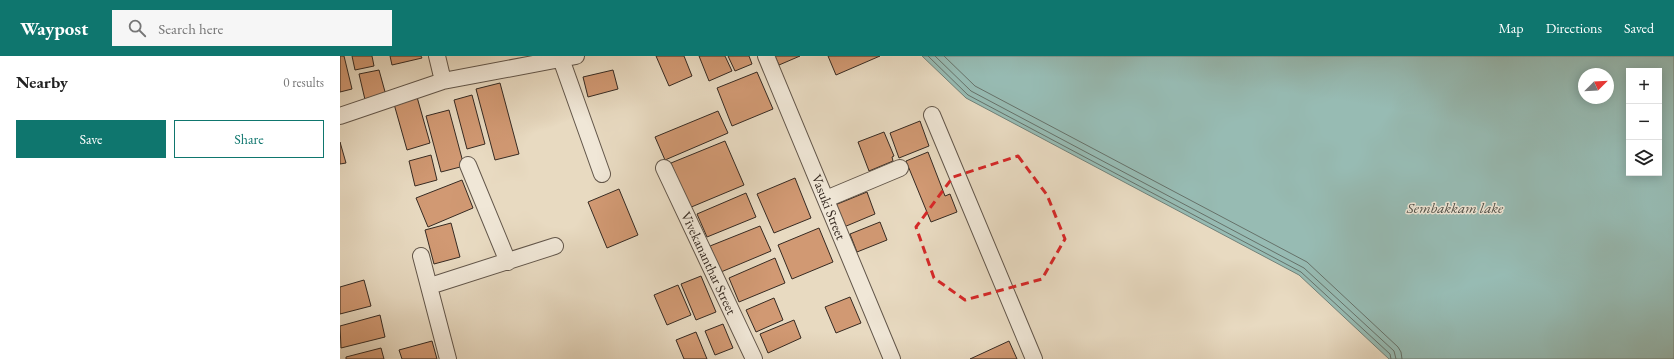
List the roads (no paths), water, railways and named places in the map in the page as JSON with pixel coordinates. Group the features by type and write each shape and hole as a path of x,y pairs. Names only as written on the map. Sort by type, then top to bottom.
{"street":[{"path":"437,56 443,81"},
{"name":"Vasuki Street","path":"766,56 892,359"},
{"path":"340,116 443,81 566,57 602,174"},
{"path":"932,115 1034,359"},
{"path":"468,165 508,262"},
{"name":"Vivekananthar Street","path":"664,168 754,359"},
{"path":"826,199 900,168"},
{"path":"430,286 555,246"},
{"path":"421,256 448,359"}],"water":[{"name":"Sembakkam lake","path":"922,56 1674,56 1674,359 1389,359 1299,275 966,98"}]}
